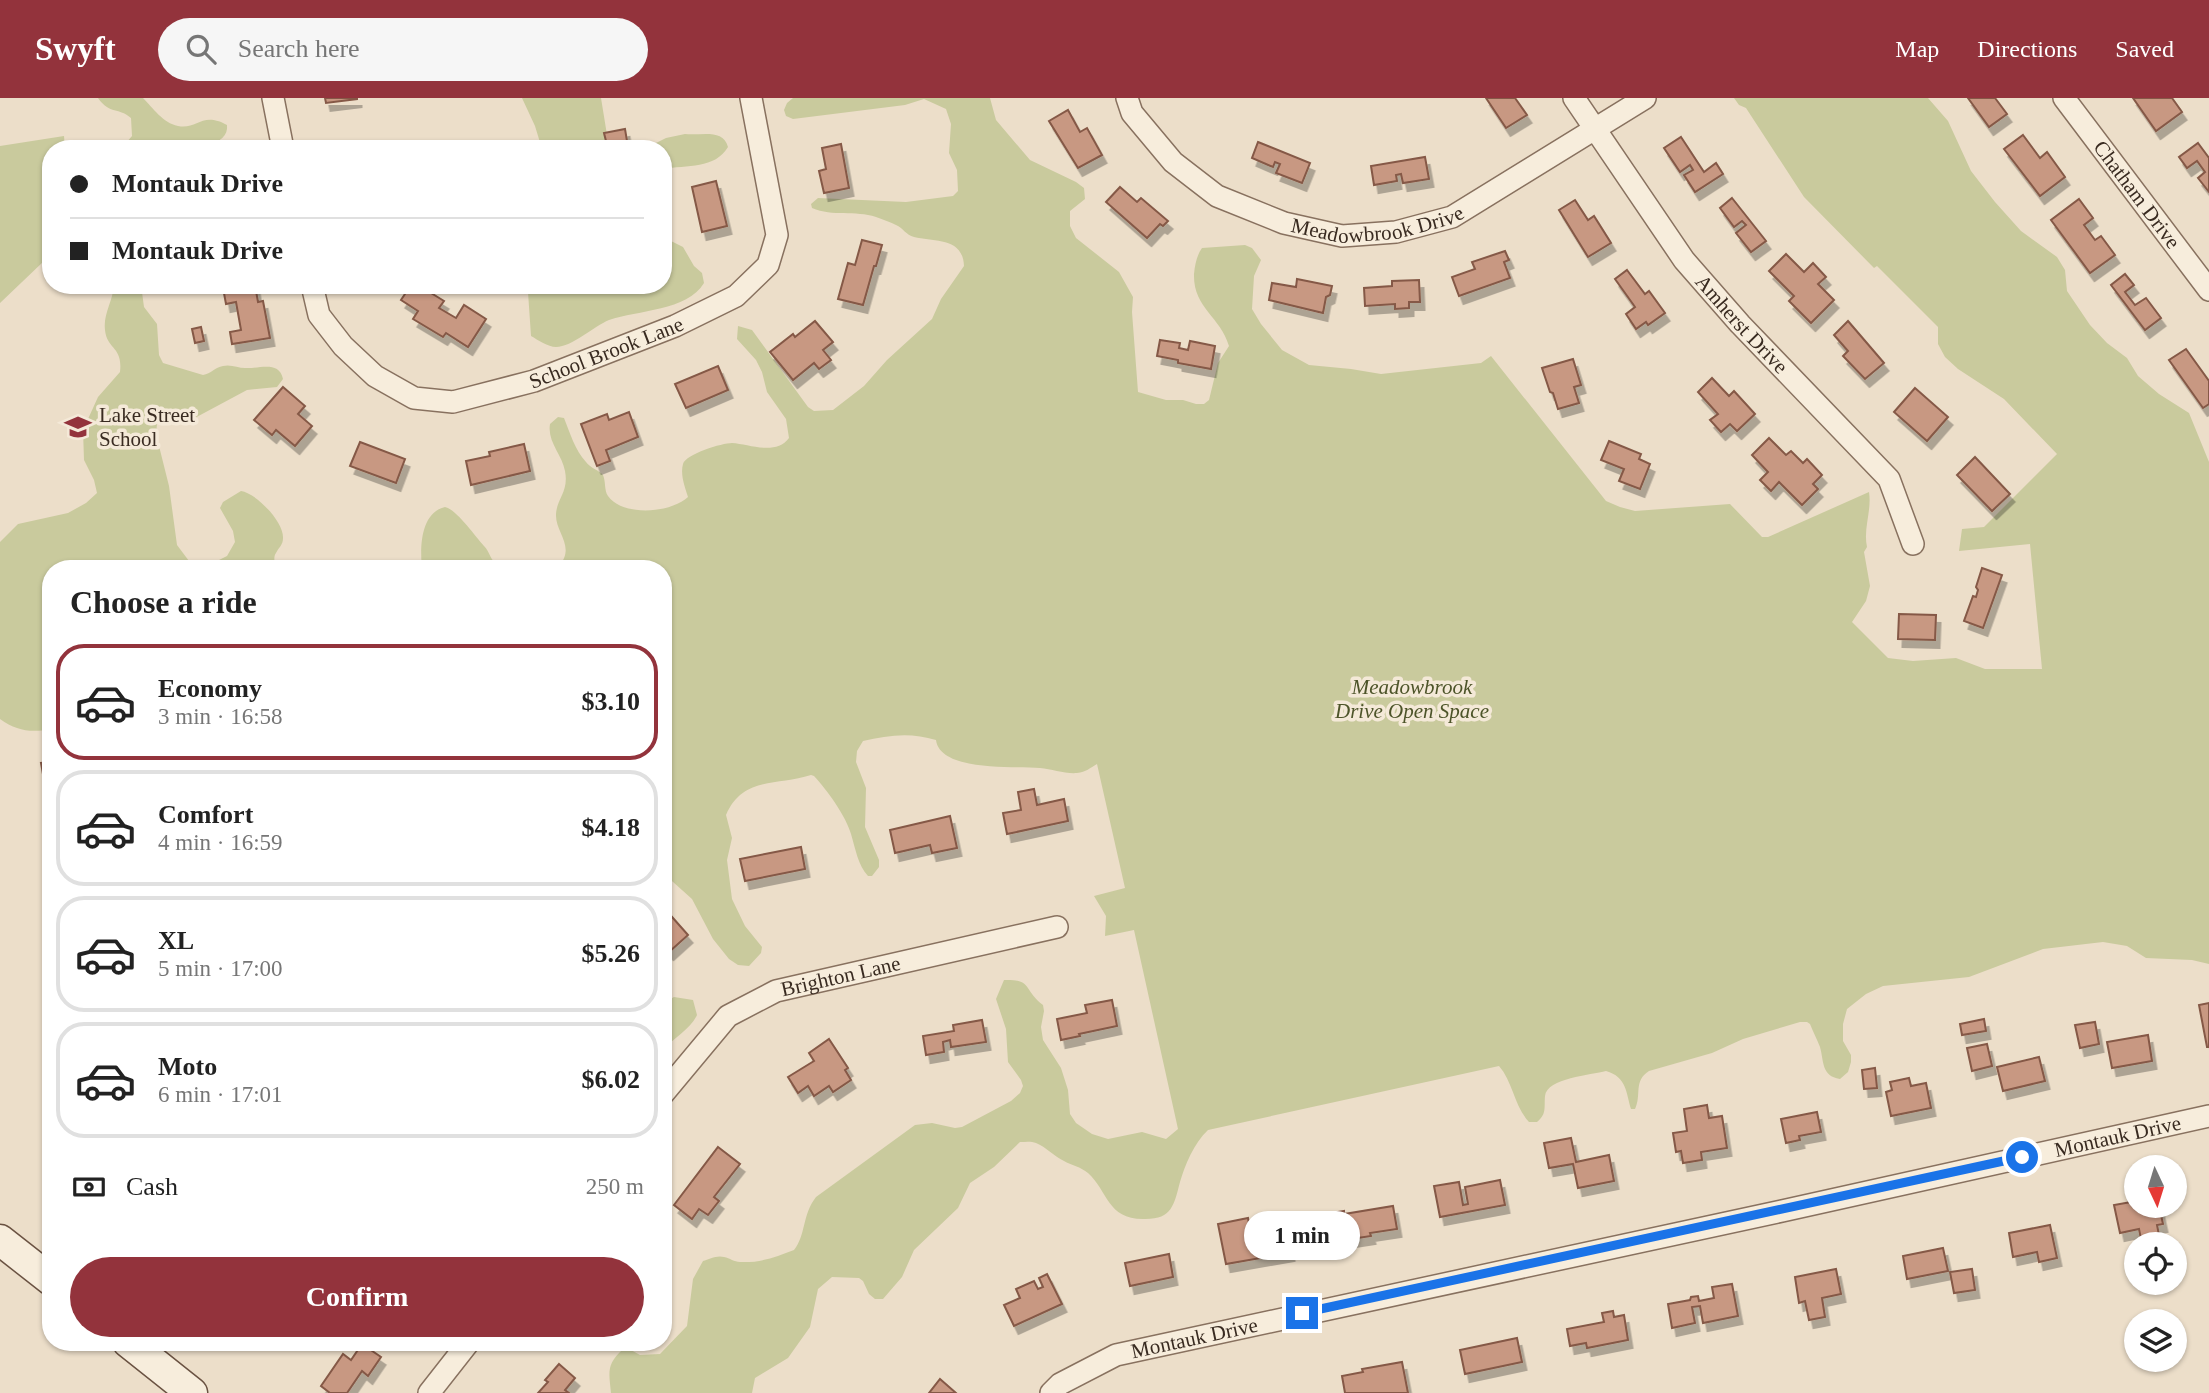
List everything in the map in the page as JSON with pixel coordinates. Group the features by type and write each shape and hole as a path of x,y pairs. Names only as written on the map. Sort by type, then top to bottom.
{"street":[{"path":"273,98 282,140"},
{"name":"School Brook Lane","path":"314,294 319,315 343,346 375,376 414,398 453,402 534,381 675,326 736,296 768,265 777,235 751,98"},
{"name":"Meadowbrook Drive","path":"1127,98 1132,113 1173,162 1217,196 1284,223 1342,236 1396,232 1452,217 1645,98"},
{"name":"Amherst Drive","path":"1574,98 1684,260 1740,324 1889,479 1913,544"},
{"name":"Chatham Drive","path":"2064,98 2209,290"},
{"name":"Brighton Lane","path":"672,1083 728,1016 776,991 1057,927"},
{"name":"Montauk Drive","path":"1051,1393 1060,1384 1116,1355 2209,1116"},
{"path":"0,1240 42,1273"},
{"path":"139,1351 192,1393"},
{"path":"429,1393 461,1351"}],"green space":[{"path":"98,98 143,98 159,115 178,126 190,126 206,120 227,125 224,136 219,140 129,140 132,136 131,118 102,103"},
{"path":"522,98 601,98 607,140 539,140"},
{"name":"Meadowbrook Drive Open Space","path":"793,98 990,98 996,120 1030,160 1084,188 1085,199 1070,211 1070,226 1076,238 1119,272 1133,297 1138,392 1166,400 1183,400 1196,404 1204,404 1209,400 1218,363 1229,346 1220,327 1198,295 1194,274 1196,263 1202,248 1245,245 1252,248 1261,260 1254,276 1252,309 1282,350 1309,365 1381,374 1481,363 1491,356 1606,501 1635,511 1730,504 1762,537 1768,537 1869,492 1867,547 1864,552 1870,586 1866,601 1852,622 1888,658 1913,661 1956,658 1985,669 2042,669 2030,544 1959,551 1962,529 1984,527 2057,454 2004,399 1958,369 1945,357 1938,344 1938,327 1877,266 1874,268 1804,197 1746,108 1739,105 1734,98 1928,98 1948,121 1971,171 1995,202 2021,231 2057,257 2065,270 2067,291 2090,325 2107,343 2127,358 2138,376 2159,394 2189,413 2209,462 2209,964 2192,960 2146,958 2127,946 2103,942 2043,949 1969,977 1883,986 1866,994 1847,1009 1843,1024 1843,1041 1851,1055 1851,1062 1848,1072 1840,1079 1826,1071 1810,1024 1800,1022 1743,1039 1712,1053 1649,1071 1639,1084 1635,1109 1631,1109 1622,1081 1606,1071 1571,1078 1553,1085 1545,1096 1542,1116 1537,1122 1529,1122 1499,1066 1208,1130 1191,1154 1170,1210 1153,1219 1131,1218 1122,1214 1085,1171 1036,1143 1020,1142 994,1167 970,1183 958,1208 914,1250 902,1277 883,1299 875,1299 869,1294 859,1278 832,1277 818,1289 810,1327 788,1358 755,1378 752,1393 611,1393 610,1369 621,1351 633,1351 640,1355 672,1351 672,1342 687,1326 693,1279 703,1261 721,1257 738,1262 754,1262 794,1250 816,1197 915,1125 932,1123 962,1127 1011,1101 1020,1093 1023,1086 1008,1062 1006,1029 996,999 1004,980 1020,981 1043,1005 1043,1040 1061,1068 1068,1090 1070,1114 1076,1123 1092,1134 1108,1139 1142,1132 1166,1139 1178,1129 1134,930 1105,936 1106,916 1094,896 1125,888 1097,764 1083,772 1072,773 1040,768 997,767 950,758 941,750 936,740 918,736 900,735 863,741 857,751 856,762 866,788 865,827 879,860 879,867 872,876 868,876 862,867 841,811 814,776 751,788 733,803 726,815 732,838 727,860 732,899 745,926 762,947 761,953 749,966 738,965 729,959 713,939 692,899 672,881 672,560 563,560 566,552 556,514 566,478 551,437 550,424 558,417 564,418 579,452 588,464 603,475 607,494 615,503 635,510 670,507 688,497 682,468 691,456 727,443 762,448 777,447 789,438 786,419 767,392 756,360 737,339 738,326 752,330 808,407 814,411 833,410 864,386 887,360 932,319 941,299 964,266 959,250 946,242 911,236 898,226 876,217 820,211 812,208 811,204 818,198 906,202 953,196 958,191 957,170 949,153 951,124 946,109 924,99 905,105 793,119 786,116 784,110"},
{"path":"685,134 711,134 721,137 728,147 708,163 672,168 672,140 662,140"},
{"path":"64,136 64,140 42,140 42,263 0,303 0,146"},
{"path":"672,242 683,247 694,266 702,273 704,283 686,299 661,308 609,320 562,346 550,346 531,336 528,294 672,294"},
{"path":"112,294 142,294 144,307 157,324 159,355 163,363 203,375 226,366 273,367 281,373 283,379 277,387 247,390 191,420 163,421 157,424 156,434 169,486 177,545 188,560 42,560 42,730 24,730 0,719 0,542 18,524 68,513 97,493 84,460 83,430 98,397 120,372 119,357 105,330 105,318"},
{"path":"241,491 254,497 274,517 282,531 283,540 275,560 219,560 227,556 235,542 233,531 220,508 223,502"},
{"path":"445,507 454,513 486,548 493,560 422,560 423,532 431,516"},
{"path":"672,998 693,1000 697,1015 691,1025 672,1042"}],"building":[{"path":"325,98 357,98 357,99 326,103"},
{"path":"1486,98 1515,98 1527,115 1506,128"},
{"path":"1968,98 1995,98 2007,114 1989,127"},
{"path":"2133,98 2172,98 2182,112 2156,131"},
{"path":"1068,110 1080,132 1087,128 1102,155 1078,168 1049,121"},
{"path":"625,129 627,140 606,140 604,133"},
{"path":"2023,135 2040,158 2047,152 2065,177 2040,196 2004,149"},
{"path":"1681,137 1704,172 1716,163 1723,174 1695,192 1684,175 1693,170 1690,165 1680,172 1664,148"},
{"path":"1258,142 1310,163 1302,183 1276,173 1280,164 1275,162 1273,167 1252,158"},
{"path":"2198,143 2209,158 2209,192 2198,178 2205,172 2197,161 2187,168 2179,157"},
{"path":"841,144 849,188 824,193 819,171 826,169 822,148"},
{"path":"1425,157 1429,179 1403,183 1401,174 1396,175 1397,181 1374,185 1371,166"},
{"path":"716,181 727,226 702,232 692,187"},
{"path":"1120,187 1137,202 1141,198 1168,221 1163,226 1160,224 1147,238 1106,202"},
{"path":"1732,198 1766,241 1751,252 1736,233 1746,225 1742,221 1734,227 1720,208"},
{"path":"2079,199 2093,218 2084,225 2095,240 2101,236 2115,255 2090,273 2051,220"},
{"path":"1575,200 1588,220 1594,216 1611,243 1588,257 1559,210"},
{"path":"862,240 882,245 863,305 838,299 848,263 855,265"},
{"path":"1505,251 1509,260 1504,262 1510,278 1459,296 1452,277 1475,269 1472,262"},
{"path":"1786,254 1804,272 1813,263 1826,277 1818,284 1834,300 1811,323 1789,301 1794,296 1769,271"},
{"path":"1627,270 1645,294 1649,291 1665,313 1648,325 1646,322 1636,329 1626,314 1635,307 1615,279"},
{"path":"2125,274 2134,285 2125,292 2135,305 2146,298 2161,318 2145,330 2111,285"},
{"path":"1297,279 1332,286 1330,295 1326,297 1323,313 1269,300 1272,283 1296,287"},
{"path":"1419,280 1420,302 1409,302 1409,308 1395,309 1395,304 1365,306 1364,288 1392,286 1392,281"},
{"path":"224,294 257,294 258,302 263,301 270,338 232,344 230,332 241,330 236,302 226,304"},
{"path":"405,294 433,294 444,301 439,308 456,318 464,305 486,319 468,347 446,333 443,337 413,319 418,311 401,300"},
{"path":"815,321 833,342 823,350 831,360 819,369 814,363 793,380 770,352"},
{"path":"1848,321 1884,363 1865,379 1843,356 1848,351 1834,335"},
{"path":"201,327 204,341 195,343 192,329"},
{"path":"1160,340 1180,343 1179,348 1188,350 1190,341 1215,346 1211,369 1157,356"},
{"path":"2186,349 2209,381 2209,404 2203,408 2169,360"},
{"path":"1573,359 1581,385 1574,387 1579,403 1558,409 1542,368"},
{"path":"718,366 728,390 686,408 675,384"},
{"path":"1712,378 1729,396 1734,391 1755,414 1737,431 1730,424 1721,432 1710,420 1718,414 1698,392"},
{"path":"283,387 305,406 298,414 312,426 295,446 276,430 272,435 254,420"},
{"path":"1915,388 1948,417 1927,441 1894,412"},
{"path":"629,412 638,437 606,450 610,461 597,466 581,424 607,414 609,420"},
{"path":"1769,438 1786,455 1791,451 1803,463 1807,459 1822,475 1813,484 1818,489 1802,505 1779,482 1771,491 1760,480 1768,472 1752,455"},
{"path":"1609,441 1641,454 1639,459 1650,464 1640,489 1619,481 1624,469 1601,460"},
{"path":"360,442 405,459 396,483 350,466"},
{"path":"524,444 530,471 471,485 466,461 490,456 489,452"},
{"path":"1975,457 2010,494 1992,511 1957,475"},
{"path":"1982,568 2002,575 1983,628 1964,621 1973,596 1976,597"},
{"path":"1899,614 1936,615 1935,640 1898,639"},
{"path":"1034,789 1037,805 1064,799 1068,821 1007,834 1003,813 1021,810 1018,792"},
{"path":"950,816 957,848 932,853 930,845 895,853 890,830"},
{"path":"801,847 805,869 745,881 740,859"},
{"path":"672,917 688,935 672,949"},
{"path":"1112,1000 1117,1026 1061,1040 1057,1019 1087,1013 1085,1005"},
{"path":"2209,1003 2209,1047 2207,1047 2199,1005"},
{"path":"1984,1019 1986,1031 1962,1035 1960,1024"},
{"path":"982,1020 986,1042 951,1047 950,1040 943,1042 944,1052 926,1055 923,1036 954,1031 953,1025"},
{"path":"2095,1022 2099,1044 2080,1048 2075,1025"},
{"path":"2148,1035 2152,1061 2112,1068 2107,1042"},
{"path":"829,1039 848,1068 845,1070 851,1080 833,1092 829,1086 814,1096 808,1086 798,1093 788,1077 814,1061 809,1053"},
{"path":"1987,1044 1992,1066 1972,1071 1967,1048"},
{"path":"2039,1057 2045,1081 2003,1091 1997,1067"},
{"path":"1875,1068 1877,1088 1864,1089 1862,1070"},
{"path":"1909,1078 1911,1086 1926,1083 1931,1108 1891,1116 1886,1092 1892,1090 1890,1082"},
{"path":"1707,1105 1709,1118 1722,1116 1727,1148 1701,1152 1702,1160 1683,1163 1681,1151 1676,1152 1673,1133 1687,1131 1684,1109"},
{"path":"1817,1112 1821,1132 1799,1136 1800,1140 1786,1143 1781,1119"},
{"path":"1571,1138 1576,1162 1609,1155 1614,1181 1578,1188 1573,1164 1549,1168 1544,1143"},
{"path":"718,1147 740,1164 714,1197 719,1201 708,1215 699,1209 692,1219 674,1205"},
{"path":"1500,1180 1505,1205 1440,1217 1434,1186 1459,1182 1463,1205 1468,1204 1465,1187"},
{"path":"2124,1203 2124,1218 2162,1218 2163,1224 2157,1225 2158,1232 2140,1232 2139,1229 2120,1233 2114,1205"},
{"path":"1393,1206 1397,1229 1325,1243 1320,1215"},
{"path":"1282,1217 1290,1253 1226,1264 1218,1224 1248,1218 1249,1224"},
{"path":"2050,1225 2057,1258 2039,1262 2037,1252 2013,1257 2009,1233"},
{"path":"1943,1248 1948,1271 1907,1279 1903,1256"},
{"path":"1169,1254 1173,1277 1130,1286 1125,1263"},
{"path":"1836,1269 1841,1294 1822,1298 1825,1317 1809,1320 1805,1301 1799,1303 1795,1277"},
{"path":"1972,1269 1975,1290 1954,1293 1950,1272"},
{"path":"1047,1274 1062,1304 1014,1326 1004,1305 1020,1298 1016,1289 1034,1281 1038,1289 1043,1287 1039,1278"},
{"path":"1732,1284 1738,1316 1703,1323 1700,1306 1692,1307 1695,1323 1672,1328 1668,1304 1698,1296 1699,1301 1714,1298 1712,1287"},
{"path":"1613,1311 1614,1317 1624,1315 1628,1340 1587,1348 1586,1343 1570,1346 1567,1329 1604,1322 1602,1313"},
{"path":"1517,1338 1522,1362 1465,1374 1460,1350"},
{"path":"357,1351 372,1351 381,1357 368,1376 362,1371 347,1393 330,1393 321,1386 343,1354 351,1360"},
{"path":"1402,1362 1408,1393 1345,1393 1342,1376 1363,1372 1362,1369"},
{"path":"559,1364 575,1378 565,1390 569,1393 538,1393 548,1382 545,1380"},
{"path":"940,1379 956,1393 929,1393"}],"place":[{"name":"Lake Street School","path":"78,427"}],"route":[{"path":"1302,1313 2022,1157"}]}
